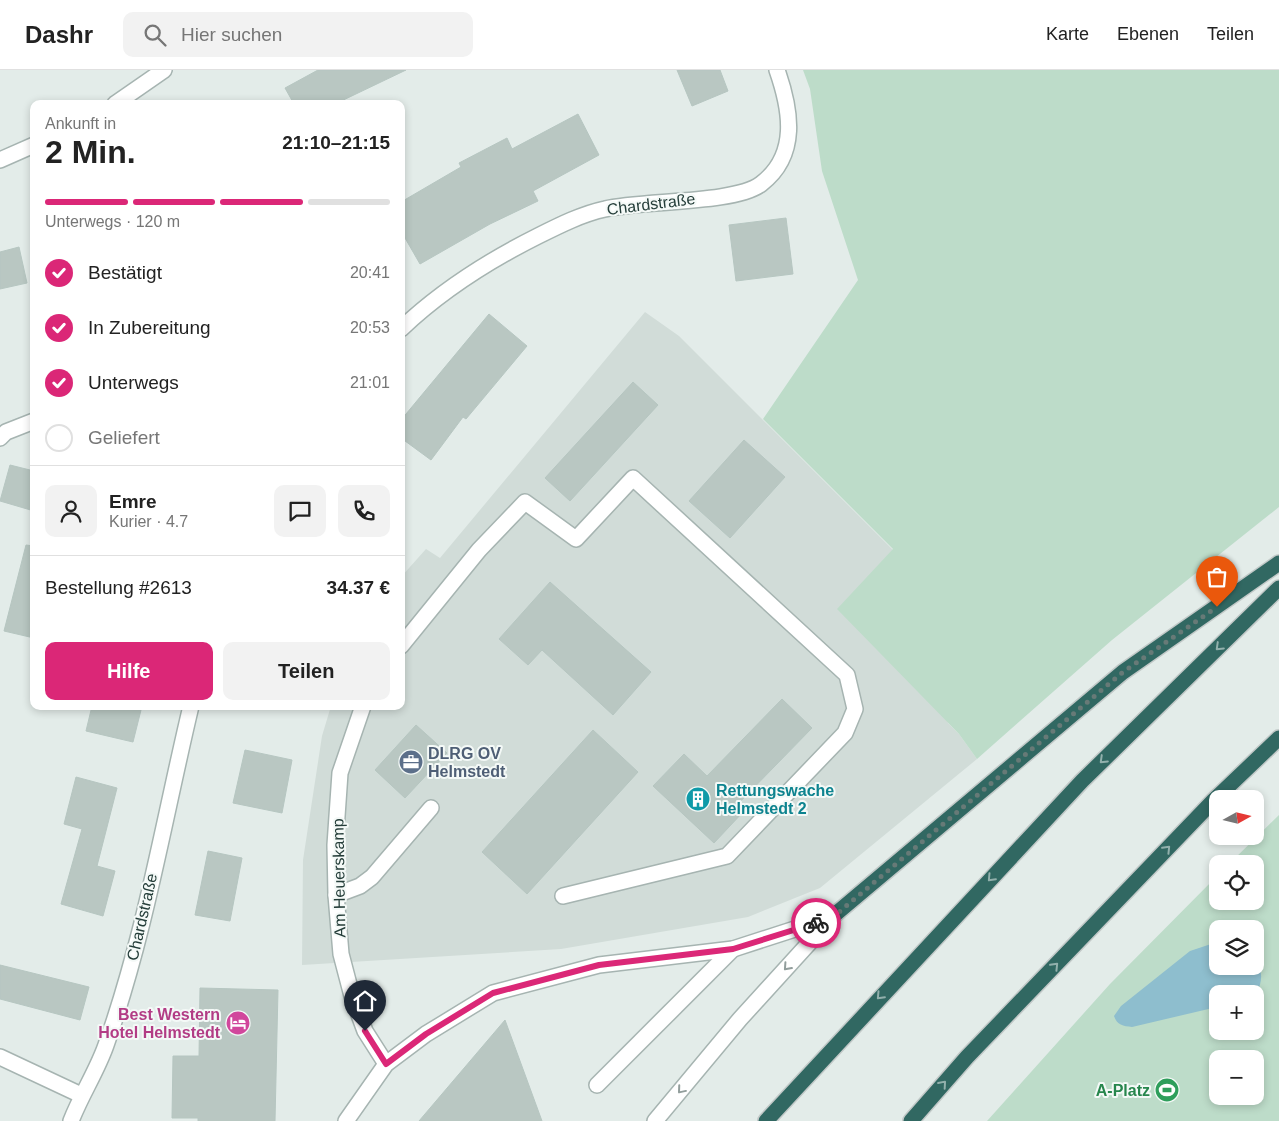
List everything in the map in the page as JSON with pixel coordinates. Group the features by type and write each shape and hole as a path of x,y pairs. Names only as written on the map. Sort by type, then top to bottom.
{"highway":[{"path":"832,918 1123,672 1279,563"},
{"path":"766,1121 1082,781 1279,588"},
{"path":"911,1121 967,1057 1206,808 1279,738"}],"street":[{"path":"121,100 164,70"},
{"name":"Chardstraße","path":"405,325 423,308 470,273 567,222 604,209 639,203 734,195 759,186 773,174 783,159 788,135 789,110 779,76"},
{"path":"0,160 30,147"},
{"path":"0,438 6,432 30,423"},
{"path":"405,641 479,550 525,502 576,539 633,478 847,675 855,709 845,733 727,856 564,896"},
{"name":"Chardstraße","path":"71,1121 81,1095 106,1047 137,946 190,710"},
{"name":"Am Heuerskamp","path":"362,710 340,774 336,845 336,895 341,954 352,996 365,1031 386,1064"},
{"path":"336,895 360,886 372,877 431,808"},
{"path":"346,1121 386,1064 426,1034 493,993 599,965 733,949 832,918"},
{"path":"655,1121 740,1019 832,918"},
{"path":"597,1086 733,949"},
{"path":"0,1058 81,1095"}],"shaded area":[{"path":"645,312 679,336 893,550 948,723 959,734 977,759 820,888 748,917 561,949 302,965 303,860 322,736 330,710 405,710 405,573 426,549 440,558"}],"green space":[{"path":"803,70 1279,70 1279,507 1112,640 977,759 959,734 837,609 893,549 763,419 858,280 822,171 810,89"},
{"path":"1279,815 1279,1121 987,1121 1110,984 1209,884 1209,910 1264,910 1264,855 1238,855 1248,845 1264,845 1264,830"}],"water":[{"path":"1209,945 1209,975 1261,975 1260,985 1209,985 1209,1009 1132,1027 1117,1021 1114,1016 1121,1006 1190,951"}],"building":[{"path":"318,70 406,70 343,100 292,100 285,88"},
{"path":"677,70 720,70 728,91 692,106"},
{"path":"578,114 599,155 533,191 538,201 490,224 420,264 405,238 405,200 461,167 459,163 507,138 512,149"},
{"path":"786,218 793,274 736,281 729,225"},
{"path":"19,247 27,283 0,289 0,252"},
{"path":"489,314 527,346 466,419 463,417 431,460 405,441 405,415"},
{"path":"633,382 658,405 570,501 545,478"},
{"path":"744,440 785,477 730,538 689,501"},
{"path":"10,465 30,470 30,510 0,501"},
{"path":"26,545 30,546 30,637 4,631"},
{"path":"550,582 651,672 613,715 542,650 528,665 499,639"},
{"path":"782,699 812,728 737,805 744,811 714,843 653,786 684,754 707,776"},
{"path":"91,710 141,710 133,742 86,731"},
{"name":"DLRG OV Helmstedt","path":"416,725 447,753 405,798 375,770"},
{"path":"593,730 638,772 527,894 482,852"},
{"path":"245,750 292,760 282,813 233,803"},
{"path":"76,777 117,788 97,866 115,871 103,916 61,904 82,829 64,824"},
{"path":"208,851 242,858 230,921 195,915"},
{"path":"0,965 89,987 80,1020 0,999"},
{"name":"Best Western Hotel Helmstedt","path":"200,988 278,990 275,1121 198,1121 198,1118 172,1118 173,1056 199,1056"},
{"path":"505,1020 542,1121 419,1121"}],"way so far":[{"path":"816,923 832,918 1123,672 1217,607"}],"place":[{"name":"DLRG OV Helmstedt","path":"411,762"},
{"name":"Rettungswache Helmstedt 2","path":"698,799"},
{"name":"Best Western Hotel Helmstedt","path":"238,1023"},
{"name":"A-Platz","path":"1167,1090"}],"route":[{"path":"365,1031 386,1064 426,1034 493,993 599,965 733,949 816,923"}]}
